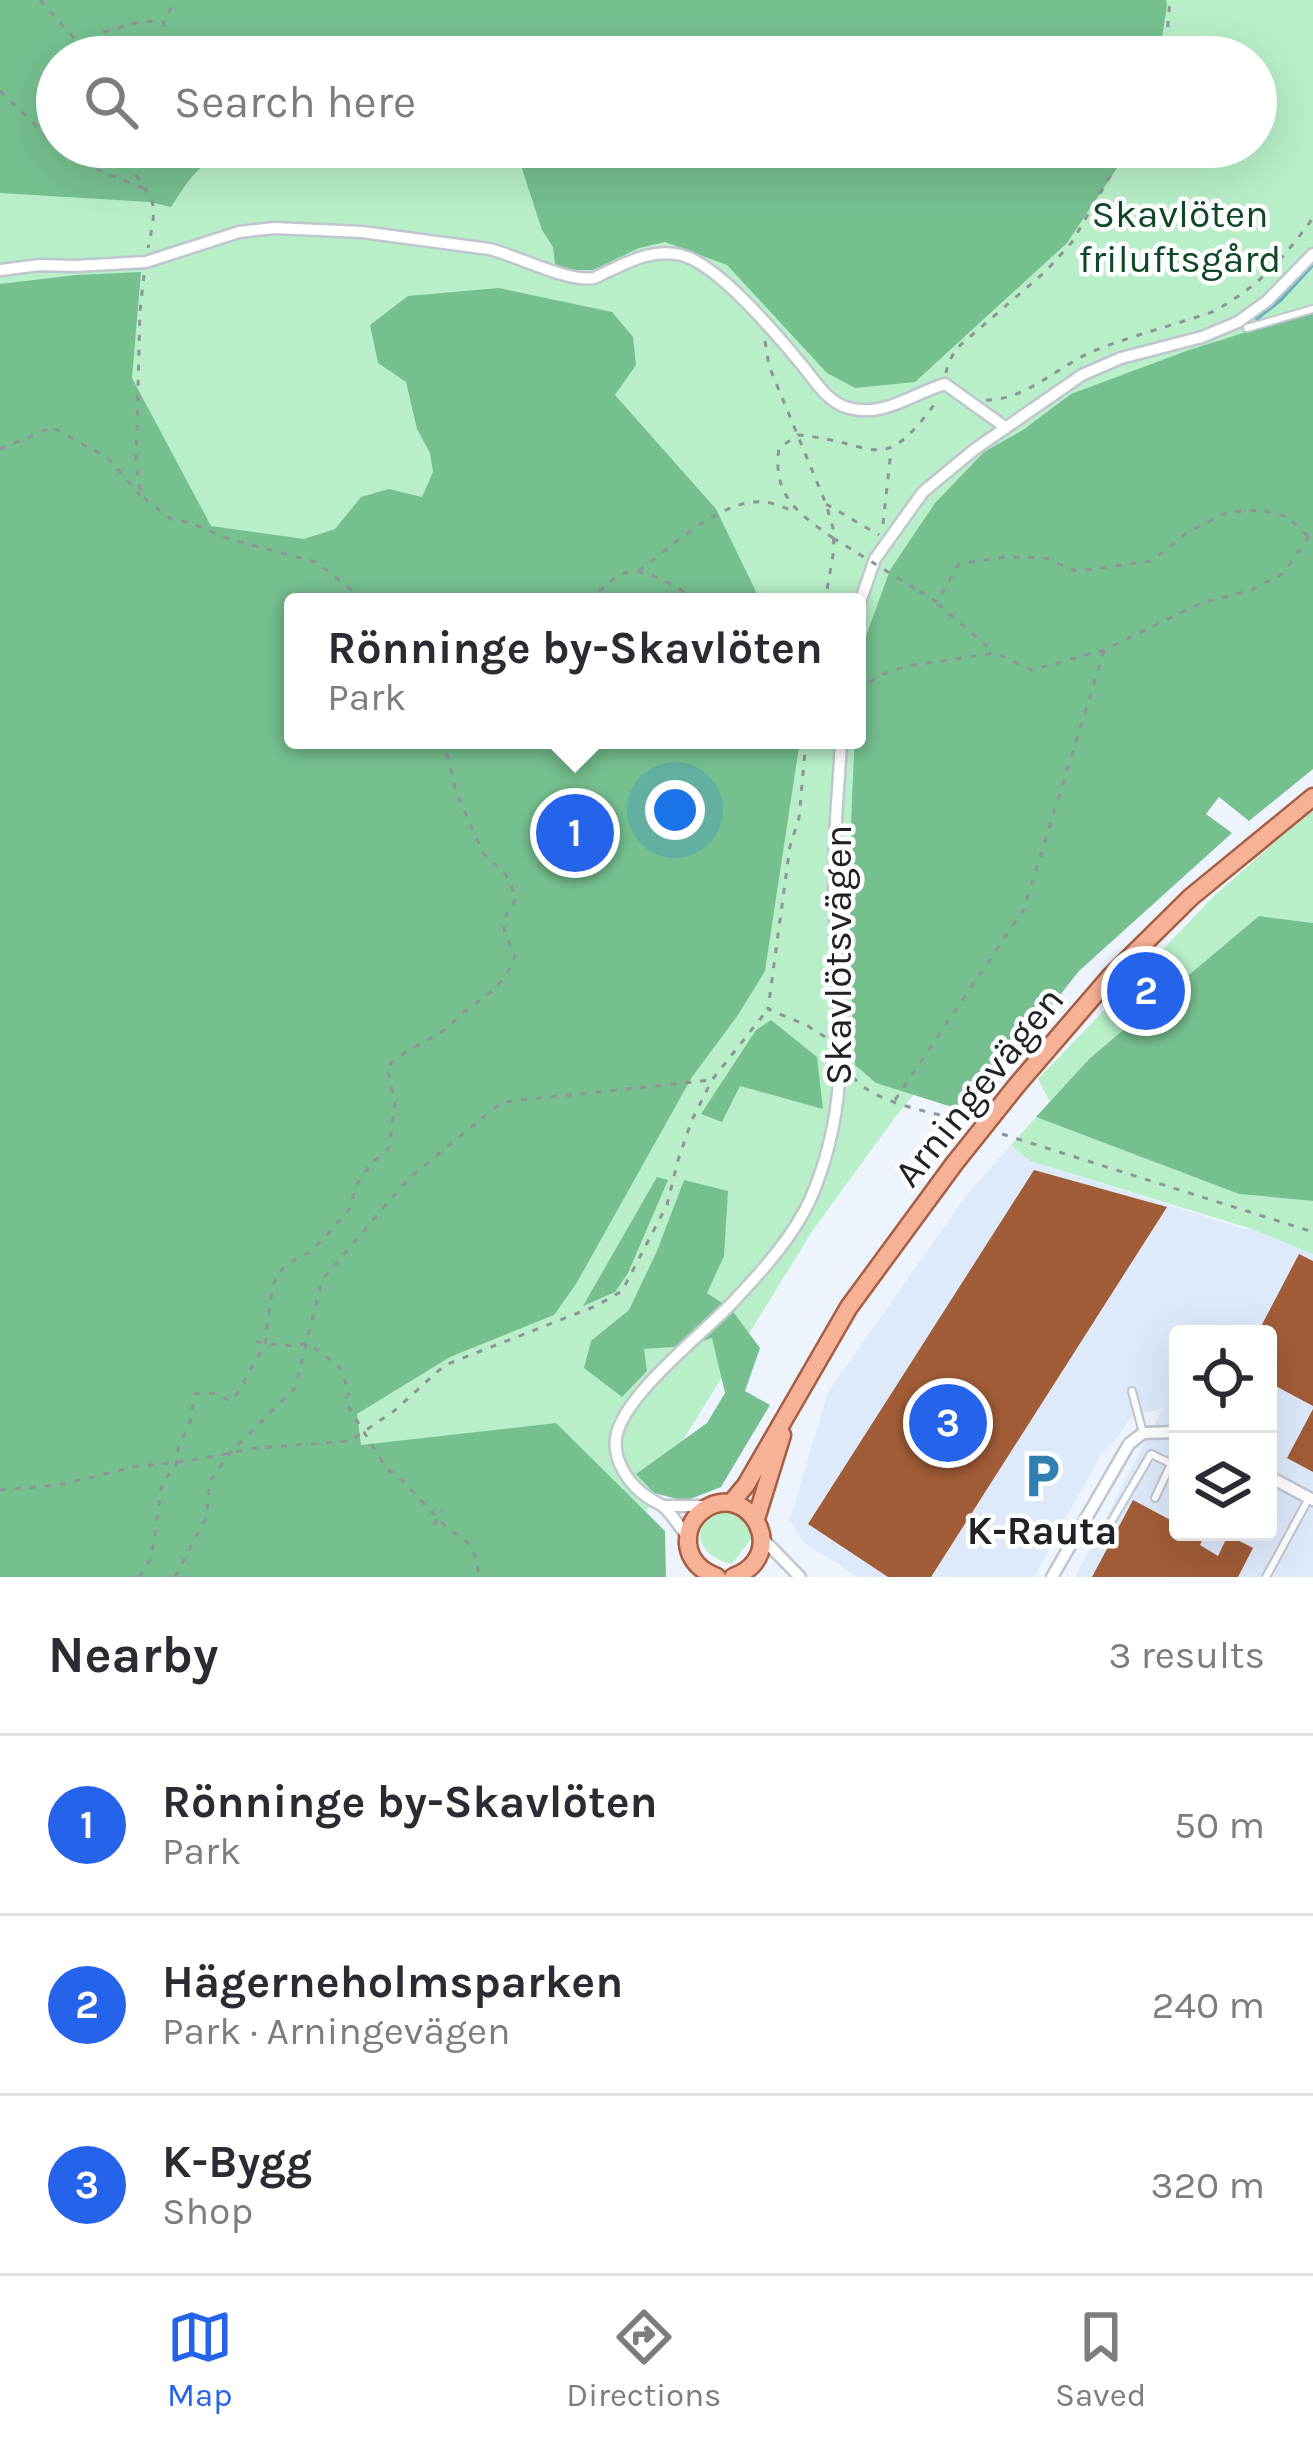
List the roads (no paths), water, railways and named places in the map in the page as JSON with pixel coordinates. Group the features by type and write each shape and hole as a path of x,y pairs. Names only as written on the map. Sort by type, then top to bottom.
{"main road":[{"name":"Arningevägen","path":"731,1503 849,1307 1017,1084 1110,977 1191,897 1313,797"},
{"name":"Arningevägen","path":"756,1519 791,1406"},
{"path":"684,1577 695,1517 710,1506 731,1503 756,1519 763,1539 754,1564 733,1577"},
{"path":"688,1546 702,1571 718,1577"}],"street":[{"path":"0,270 146,262 239,232 274,228 362,232 488,249 548,270 592,278 653,253 685,256 723,281 769,326 832,400 850,409 877,409 945,384 1004,427"},
{"path":"863,593 874,559 923,492 1004,427 1101,366 1238,322 1267,301 1313,254"},
{"name":"Skavlötsvägen","path":"688,1546 663,1506 646,1497 620,1468 615,1441 638,1397 777,1252 808,1204 830,1148 842,1064 834,885 841,749"},
{"path":"1052,1577 1129,1444 1143,1433 1169,1432"},
{"path":"1277,1481 1311,1499"},
{"path":"663,1506 710,1506"},
{"path":"763,1539 800,1577"}],"lane":[{"path":"1247,328 1313,309"},
{"path":"1132,1391 1143,1433"},
{"path":"1100,1541 1151,1454 1169,1463"},
{"path":"1155,1498 1169,1476"},
{"path":"1266,1577 1311,1499"},
{"path":"1056,1536 1071,1545"}],"waterway":[{"path":"1257,318 1313,264"}],"place":[{"name":"Rönninge by-Skavlöten","path":"575,833"},
{"name":"Hägerneholmsparken","path":"1146,991"},
{"name":"K-Bygg","path":"948,1423"},
{"name":"K-Rauta","path":"1042,1476"}],"park label":[{"name":"Skavlöten friluftsgård","path":"1180,236"}]}
